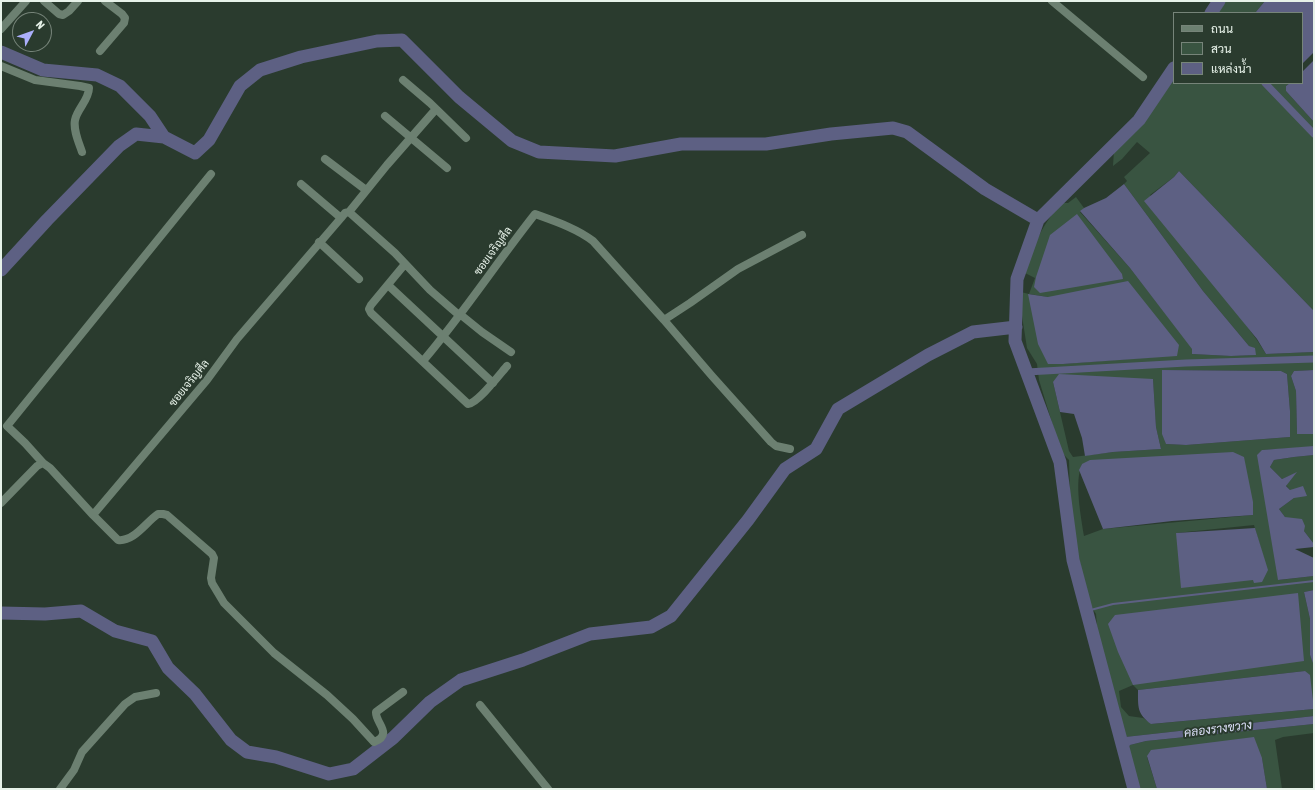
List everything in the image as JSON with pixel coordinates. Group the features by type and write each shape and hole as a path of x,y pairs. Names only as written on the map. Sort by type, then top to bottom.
{"street":[{"path":"1,29 26,1"},
{"path":"44,1 59,14 64,15 78,1"},
{"path":"100,51 124,23 122,14 105,1"},
{"path":"1052,1 1143,77"},
{"path":"1,66 35,80 89,88 88,94 75,119 76,131 82,152"},
{"path":"403,80 466,138"},
{"name":"ซอยเจริญศีล","path":"93,515 207,380 236,339 345,213 349,212 411,137 436,110"},
{"path":"385,116 447,168"},
{"path":"325,158 366,190"},
{"path":"211,174 6,426 25,443 43,464 50,468 118,540 132,536 158,514 167,515 212,554 214,558 211,578 212,583 224,603 274,653 327,695 353,719 374,742 382,736 383,733 381,724 376,716 376,712 403,692"},
{"path":"301,184 341,218"},
{"path":"349,212 396,253 430,290 460,316 512,352"},
{"name":"ซอยเจริญศีล","path":"460,316 535,214 575,231 593,241 771,442 776,446 790,449"},
{"path":"664,320 742,266 802,235"},
{"path":"320,242 359,279"},
{"path":"405,264 371,305 370,311 468,404 472,403 493,383 507,366"},
{"path":"388,285 493,383"},
{"path":"423,361 460,316"},
{"path":"1,503 37,466 43,464"},
{"path":"60,789 74,770 82,752 125,704 135,697 156,693"},
{"path":"480,704 548,789"}],"green space":[{"path":"1223,1 1265,1 1256,12 1217,12"},
{"path":"1173,76 1173,84 1289,84 1286,86 1286,91 1314,122 1314,311 1179,171 1174,177 1150,195 1266,354 1314,352 1314,370 1294,371 1291,376 1296,391 1297,434 1314,434 1314,447 1262,450 1279,580 1314,576 1314,590 1304,592 1310,619 1310,655 1314,663 1314,709 1314,716 1125,737 1122,734 1098,638 1096,614 1089,603 1075,541 1070,495 1069,460 1061,452 1039,380 1037,364 1027,348 1022,316 1021,292 1029,294 1035,278 1025,273 1035,244 1043,228 1061,203 1068,203 1076,197 1084,208 1080,212 1130,268 1193,349 1192,354 1231,356 1255,355 1255,349 1249,346 1203,291 1124,184 1127,181 1124,177 1150,153 1137,142 1122,159 1113,166 1114,150 1139,123","holes":["1029,294 1048,297 1177,355 1063,364","1162,370 1281,371 1287,374 1290,411 1290,437 1186,445 1166,444","1153,379 1156,427 1161,449 1113,452 1073,457 1069,451 1053,382","1082,464 1253,515 1103,529 1084,536 1078,489","1254,525 1267,570 1253,580 1176,533","1305,671 1314,709 1152,724 1143,718 1129,716 1121,707 1119,691 1133,685 1138,690"]},
{"path":"1314,455 1314,544 1304,531 1285,517 1279,509 1294,498 1286,485 1296,473 1282,479 1270,467 1274,460"},
{"path":"1314,724 1314,733 1283,737 1275,740 1282,789 1267,789 1262,758 1147,757 1157,789 1141,789 1130,761 1130,745 1146,741"}],"water":[{"path":"1265,1 1314,1 1314,52 1303,63 1303,12 1256,12"},
{"path":"1314,60 1314,122 1286,91 1286,86 1289,84 1303,84 1303,71"},
{"path":"1179,171 1314,311 1314,352 1266,354 1257,339 1144,201 1174,177"},
{"path":"1124,184 1203,291 1249,346 1255,348 1256,355 1231,356 1192,354 1192,349 1130,268 1080,211 1106,198"},
{"path":"1077,214 1122,274 1123,279 1040,293 1034,287 1050,235"},
{"path":"1128,281 1179,345 1177,356 1048,364 1038,344 1028,294 1048,297"},
{"path":"1162,370 1281,371 1287,374 1290,411 1290,437 1186,445 1166,444 1162,434"},
{"path":"1314,370 1314,434 1297,434 1296,391 1291,376 1294,371"},
{"path":"1059,374 1153,379 1156,427 1161,449 1113,452 1085,456 1082,438 1074,414 1060,412 1053,382"},
{"path":"1314,446 1314,455 1274,460 1270,467 1282,479 1297,472 1286,486 1290,490 1303,486 1307,496 1294,498 1279,509 1285,517 1302,519 1305,526 1304,531 1314,544 1314,547 1295,549 1314,558 1314,576 1278,580 1257,455 1262,450"},
{"path":"1233,452 1244,457 1253,502 1253,515 1172,521 1103,529 1079,470 1082,464 1090,460"},
{"path":"1255,528 1268,570 1262,582 1254,583 1253,580 1181,588 1176,533"},
{"path":"1314,590 1313,663 1310,655 1310,619 1304,592"},
{"path":"1298,593 1304,661 1133,685 1118,652 1108,624 1115,615"},
{"path":"1305,671 1310,675 1314,709 1151,724 1143,717 1139,710 1138,690"},
{"name":"คลองรางขวาง","path":"1314,716 1314,724 1146,741 1130,745 1128,749 1122,734 1125,737"},
{"path":"1254,737 1262,758 1267,789 1157,789 1147,756 1151,750"}],"waterway":[{"path":"1212,12 1219,1"},
{"path":"1,270 119,146 136,134 164,137 195,153 209,140 240,86 260,70 301,57 377,41 402,40 459,97 512,141 539,152 615,156 681,144 766,144 831,134 893,128 907,132 985,189 1038,220"},
{"path":"1,52 43,70 97,75 120,86 150,116 164,137"},
{"path":"1134,789 1073,560 1060,462 1015,341 1017,279 1038,220 1139,120 1173,69"},
{"path":"1266,84 1314,134"},
{"path":"1,613 45,614 81,611 115,631 152,641 168,668 195,694 231,740 247,752 276,757 329,774 353,769 393,738 430,702 461,680 523,660 590,634 651,627 671,616 748,520 785,469 816,449 838,409 928,355 973,332 1016,327"},
{"path":"1027,372 1186,363 1314,359"},
{"path":"1087,611 1113,604 1314,581"}]}
